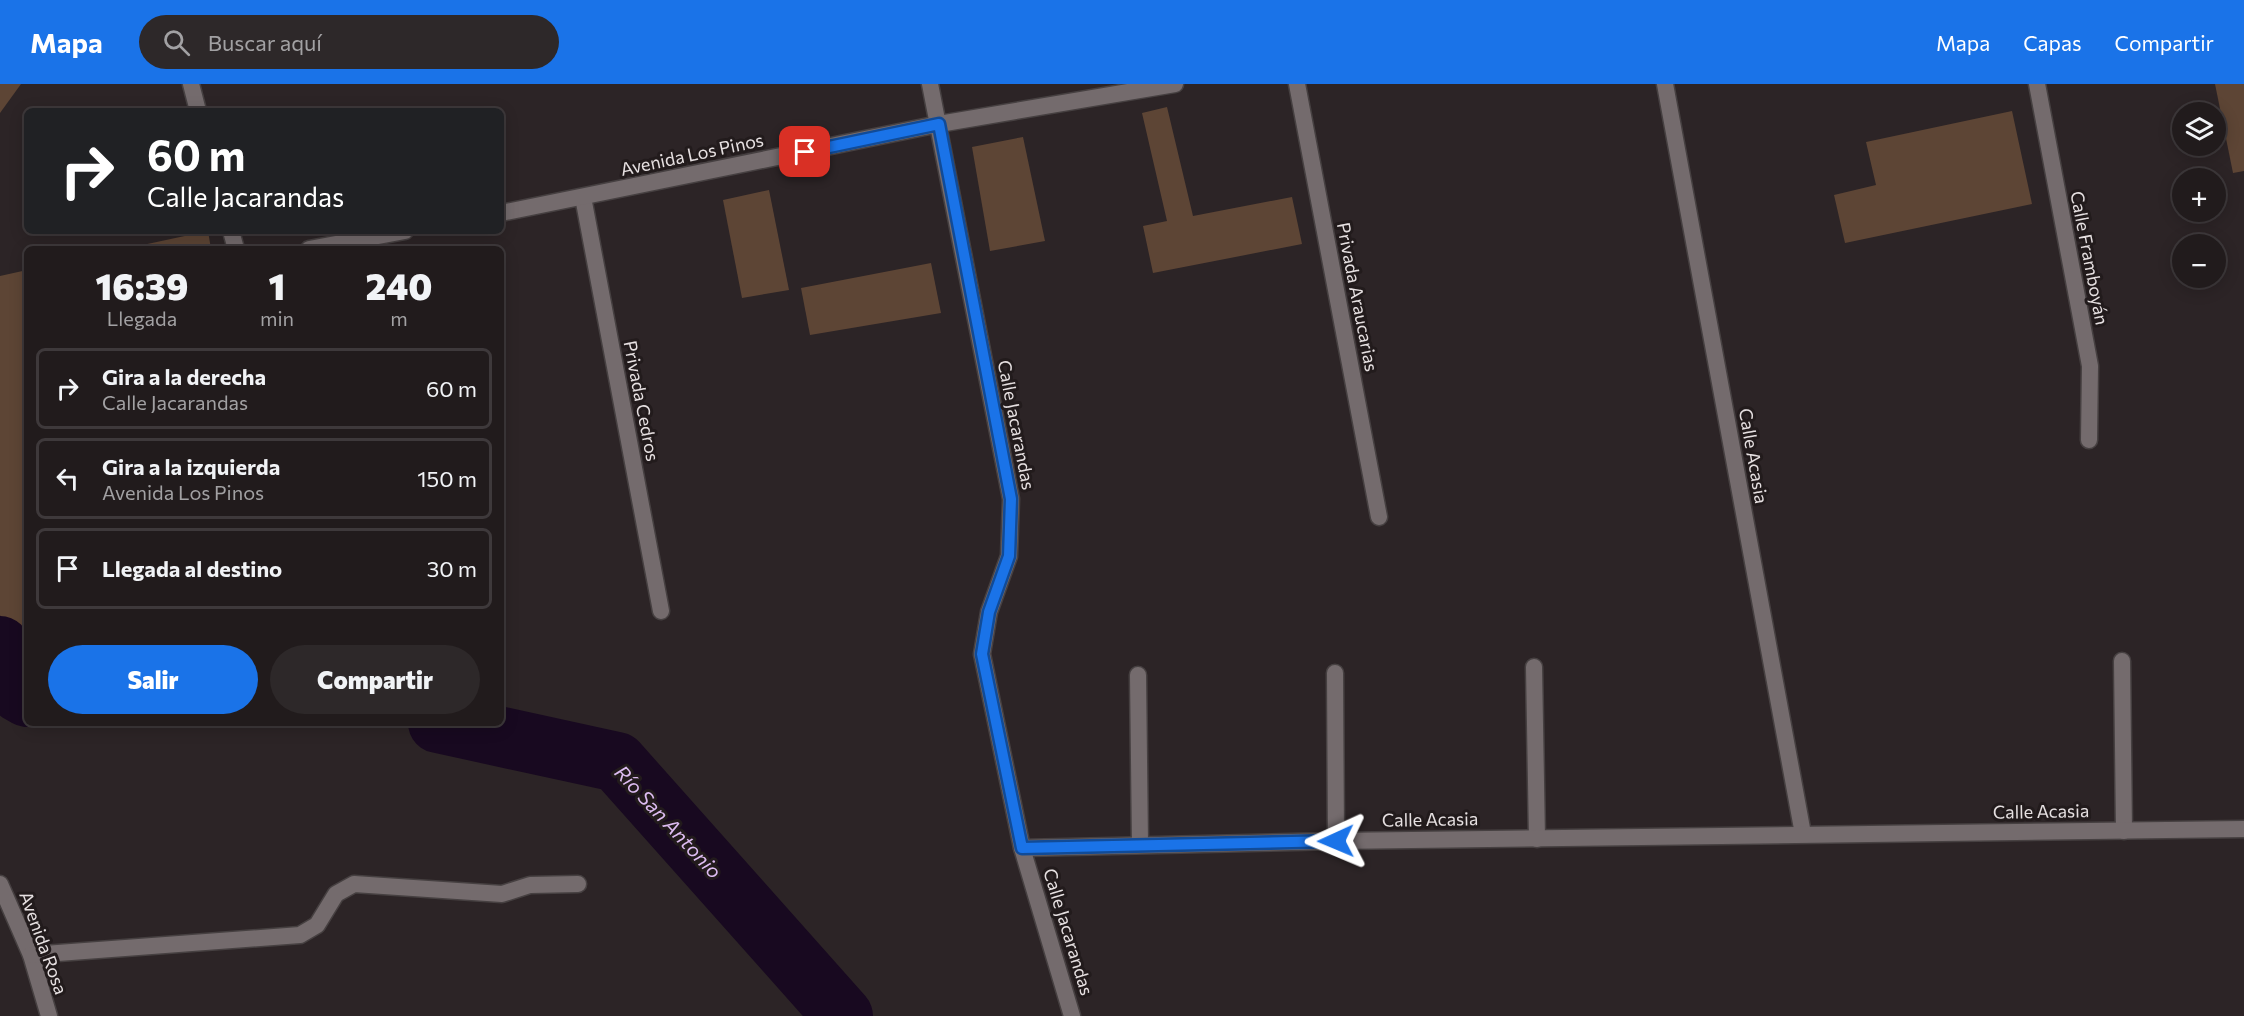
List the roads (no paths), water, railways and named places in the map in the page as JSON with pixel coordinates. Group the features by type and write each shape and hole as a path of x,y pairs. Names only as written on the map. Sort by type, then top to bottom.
{"street":[{"path":"191,84 197,108"},
{"name":"Calle Jacarandas","path":"930,84 1011,499 1009,556 989,612 982,654 1022,848 1072,1016"},
{"name":"Avenida Los Pinos","path":"504,212 939,124 1175,84"},
{"name":"Privada Araucarias","path":"1297,84 1379,518"},
{"name":"Calle Acasia","path":"1665,84 1803,834"},
{"name":"Calle Framboyán","path":"2037,84 2090,366 2089,440"},
{"name":"Privada Cedros","path":"583,197 661,611"},
{"path":"325,246 389,234"},
{"path":"2122,661 2124,831"},
{"path":"1534,667 1537,839"},
{"path":"1335,673 1336,841"},
{"path":"1138,675 1140,844"},
{"name":"Calle Acasia","path":"1022,848 1140,844 2244,829"},
{"name":"Avenida Rosa","path":"0,884 31,956 49,1016"},
{"path":"31,956 300,935 317,925 336,894 354,884 502,894 530,885 578,884"}],"waterway":[{"name":"Río San Antonio","path":"0,646 20,693 24,695"},
{"name":"Río San Antonio","path":"452,726 617,762 843,1016"}]}
